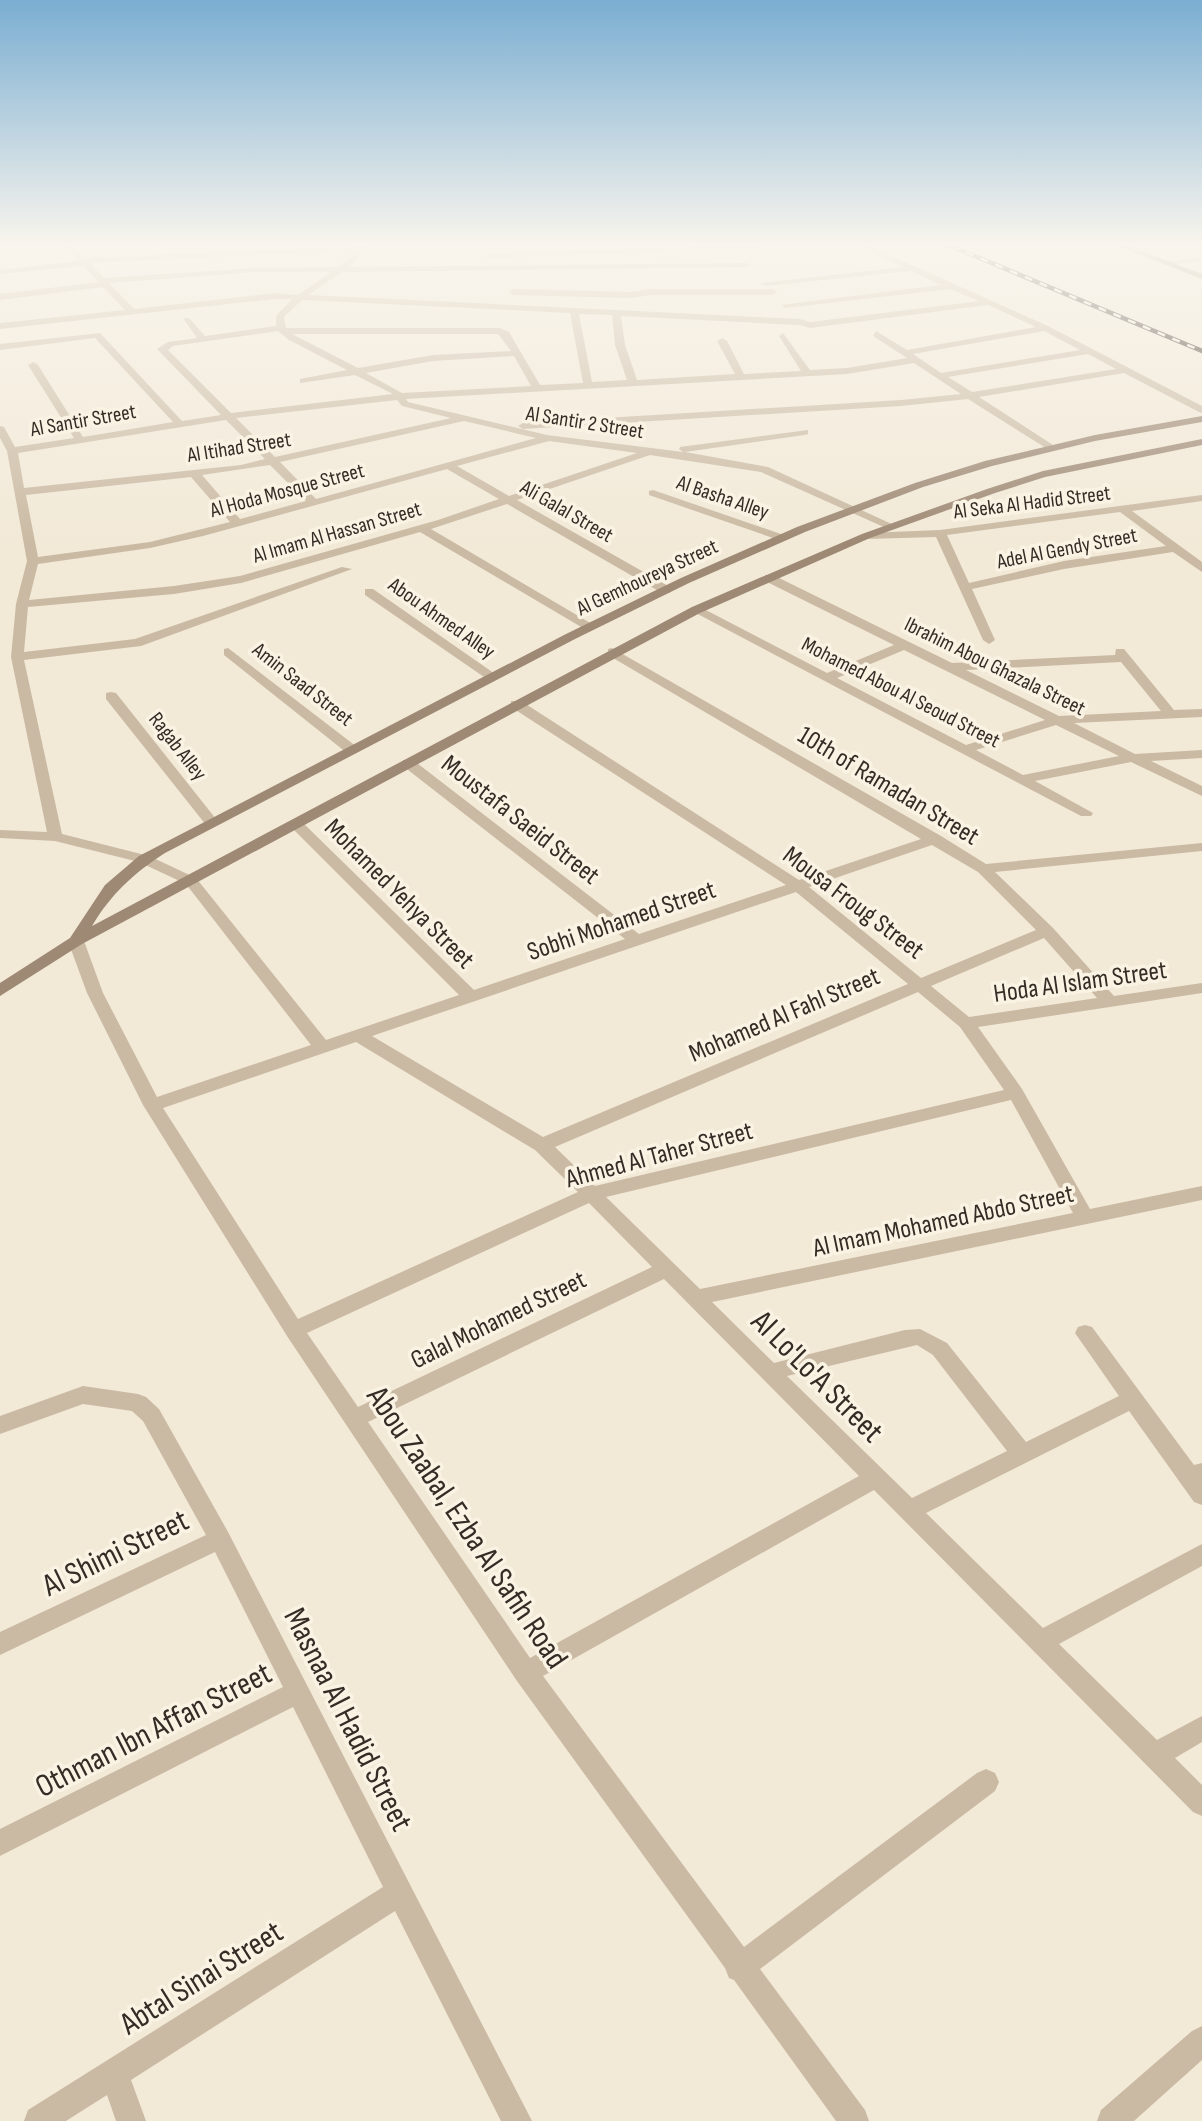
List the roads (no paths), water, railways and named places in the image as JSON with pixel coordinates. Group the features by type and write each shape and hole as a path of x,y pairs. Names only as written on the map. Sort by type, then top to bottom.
{"main road":[{"name":"Al Gemhoureya Street","path":"76,941 98,900 144,859 588,627 780,537 919,485 1049,447 1202,419"},
{"name":"Al Gemhoureya Street","path":"0,991 76,941 612,652 696,610 890,526 1043,474 1202,442"}],"street":[{"path":"106,345 180,424"},
{"path":"174,345 162,347 314,503"},
{"name":"Al Santir 2 Street","path":"308,345 402,396 410,406 547,438 764,469 890,526"},
{"path":"512,345 537,388"},
{"path":"581,345 588,385"},
{"path":"620,345 634,383"},
{"path":"724,345 741,377"},
{"path":"789,345 807,373"},
{"path":"892,345 1049,447"},
{"name":"Al Santir Street","path":"4,441 80,439 231,416 402,396 847,371 963,345"},
{"path":"1078,345 1202,410"},
{"path":"938,376 1090,351"},
{"path":"303,381 352,370 433,358 516,353"},
{"path":"33,365 80,439"},
{"path":"503,428 967,396 1125,370"},
{"name":"Al Itihad Street","path":"19,492 195,474 274,461 463,418"},
{"path":"656,452 804,432"},
{"name":"Al Hoda Mosque Street","path":"33,561 150,545 238,524 547,438"},
{"path":"4,441 19,492 33,561 22,604 17,657 55,837"},
{"name":"Al Imam Al Hassan Street","path":"22,604 174,590 241,579 422,528 656,452"},
{"name":"Ali Galal Street","path":"449,466 666,590"},
{"path":"195,474 238,524"},
{"name":"Al Basha Alley","path":"653,494 780,537"},
{"name":"Al Seka Al Hadid Street","path":"866,536 940,533 1202,498"},
{"path":"1187,501 1202,511"},
{"path":"1124,510 1202,568"},
{"path":"422,528 588,627"},
{"path":"940,533 989,640"},
{"name":"Adel Al Gendy Street","path":"965,587 1064,565 1177,548"},
{"path":"17,657 137,643 346,569"},
{"name":"Ibrahim Abou Ghazala Street","path":"769,578 1202,792"},
{"name":"Abou Ahmed Alley","path":"369,592 492,677"},
{"name":"Mohamed Abou Al Seoud Street","path":"696,610 967,748 1086,813"},
{"path":"829,677 904,645"},
{"name":"Amin Saad Street","path":"228,652 352,750"},
{"name":"10th of Ramadan Street","path":"612,652 936,839 983,869 1047,931 1109,1001"},
{"path":"950,667 1122,655 1171,715"},
{"name":"Ragab Alley","path":"111,695 211,822"},
{"name":"Mousa Froug Street","path":"516,704 798,886 966,1023 1016,1093 1085,1217"},
{"path":"967,748 1058,720 1202,713"},
{"path":"1023,779 1133,758 1202,754"},
{"name":"Moustafa Saeid Street","path":"408,763 637,940"},
{"name":"Mohamed Yehya Street","path":"296,824 471,997"},
{"path":"0,834 55,837 144,859 191,881 322,1047"},
{"name":"Sobhi Mohamed Street","path":"152,1105 936,839"},
{"path":"983,869 1202,846"},
{"name":"Mohamed Al Fahl Street","path":"542,1145 1047,931"},
{"name":"Abou Zaabal, Ezba Al Safih Road","path":"76,941 95,993 152,1105 294,1330 526,1673 739,1968 854,2121"},
{"name":"Hoda Al Islam Street","path":"966,1023 1202,988"},
{"name":"Al Lo'Lo'A Street","path":"357,1035 542,1145 1202,1803"},
{"name":"Ahmed Al Taher Street","path":"294,1330 591,1194 1016,1093"},
{"name":"Al Imam Mohamed Abdo Street","path":"695,1298 1202,1193"},
{"name":"Galal Mohamed Street","path":"354,1419 666,1269"},
{"path":"1085,1333 1133,1399 1195,1474 1202,1495"},
{"path":"770,1373 905,1338 920,1337 940,1349 1022,1454"},
{"name":"Masnaa Al Hadid Street","path":"0,1425 83,1395 138,1403 151,1415 220,1539 517,2121"},
{"path":"908,1511 1133,1399"},
{"path":"526,1673 876,1478"},
{"name":"Al Shimi Street","path":"0,1644 220,1539"},
{"path":"1040,1642 1202,1554"},
{"name":"Othman Ibn Affan Street","path":"0,1843 298,1692"},
{"path":"1154,1756 1202,1728"},
{"path":"739,1968 986,1782"},
{"name":"Abtal Sinai Street","path":"39,2121 400,1892"},
{"path":"1112,2121 1202,2041"},
{"path":"114,2073 131,2121"}],"railway":[{"path":"1188,345 1202,351"}]}
